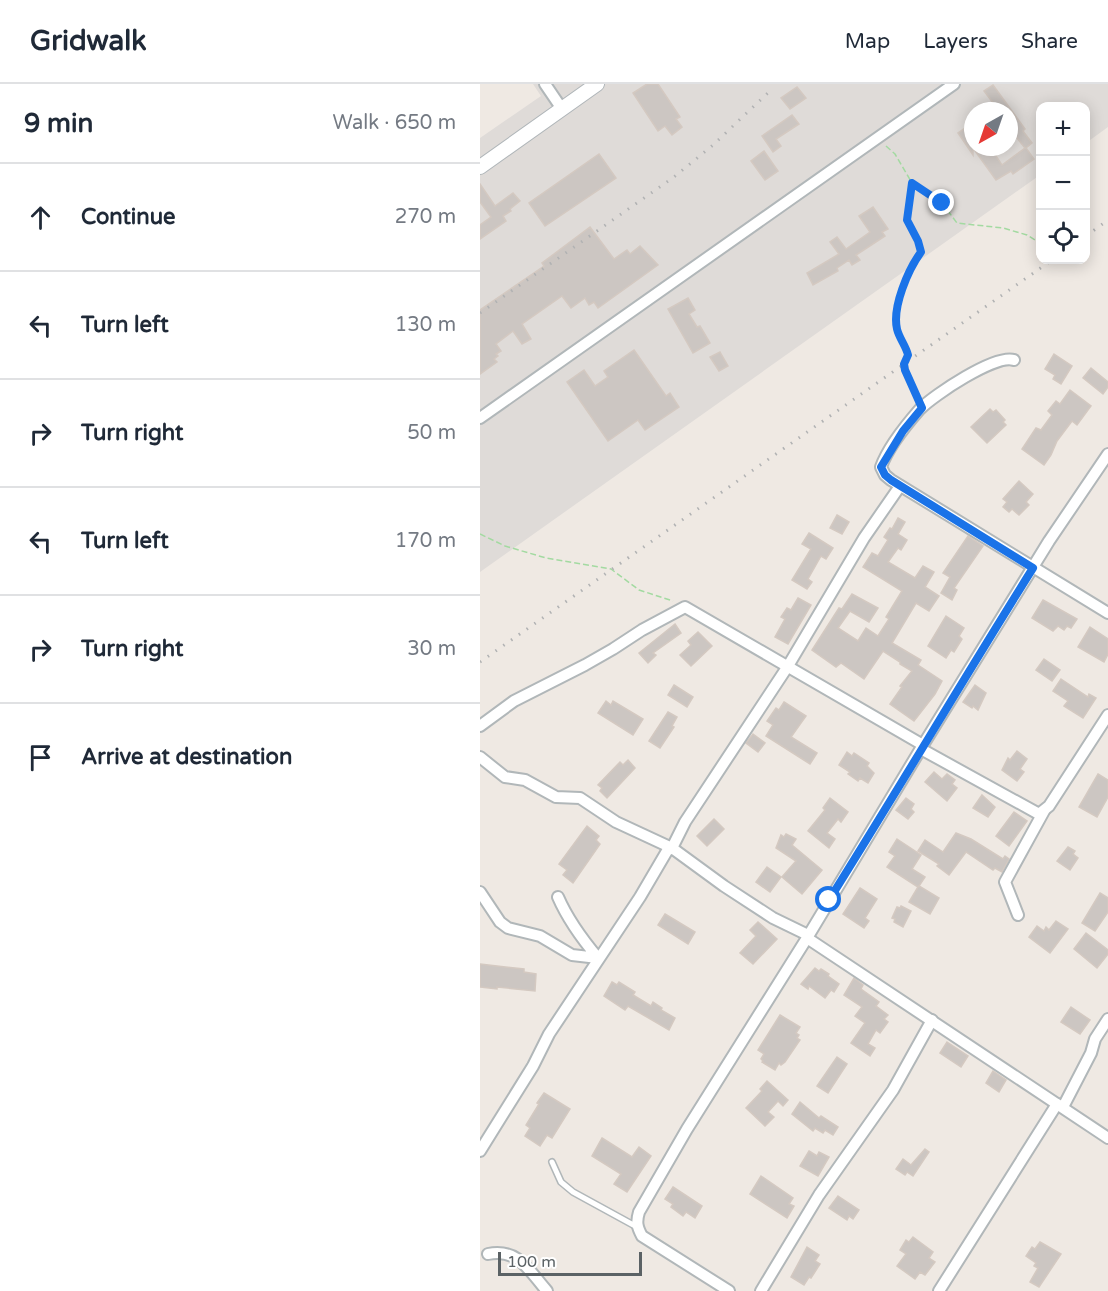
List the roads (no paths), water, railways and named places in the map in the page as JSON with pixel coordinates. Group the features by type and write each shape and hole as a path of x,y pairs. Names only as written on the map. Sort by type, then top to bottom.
{"main road":[{"path":"480,167 597,84"}],"street":[{"path":"545,84 562,109"},
{"path":"480,418 954,84"},
{"path":"1014,360 1005,358 989,363 922,408 903,431 881,467 885,475 900,486 1108,613"},
{"path":"729,1291 642,1236 637,1227 639,1212 687,1129 881,818 922,747 1033,568 1108,454"},
{"path":"480,1151 533,1066 549,1034 640,897 667,852 672,848 685,822 788,666 864,538 900,486"},
{"path":"480,726 513,701 585,665 685,607 1032,811 1039,814 1044,812"},
{"path":"1018,915 1005,882 1044,812 1108,715"},
{"path":"480,757 505,777 525,780 556,797 580,798 616,822 672,848 724,886 773,918 808,936 1108,1138"},
{"path":"480,892 501,922 508,928 540,936 572,955 598,958"},
{"path":"558,897 564,912 598,958"},
{"path":"939,1291 1060,1105 1108,1019"},
{"path":"761,1291 819,1195 893,1090 932,1020"},
{"path":"489,1254 502,1251 522,1261 548,1291"}],"lane":[{"path":"552,1162 561,1182 573,1192 637,1227"}],"railway":[{"path":"480,313 674,177 713,145 772,89"},
{"path":"1090,233 1108,220"},
{"path":"480,662 1046,264"}]}
